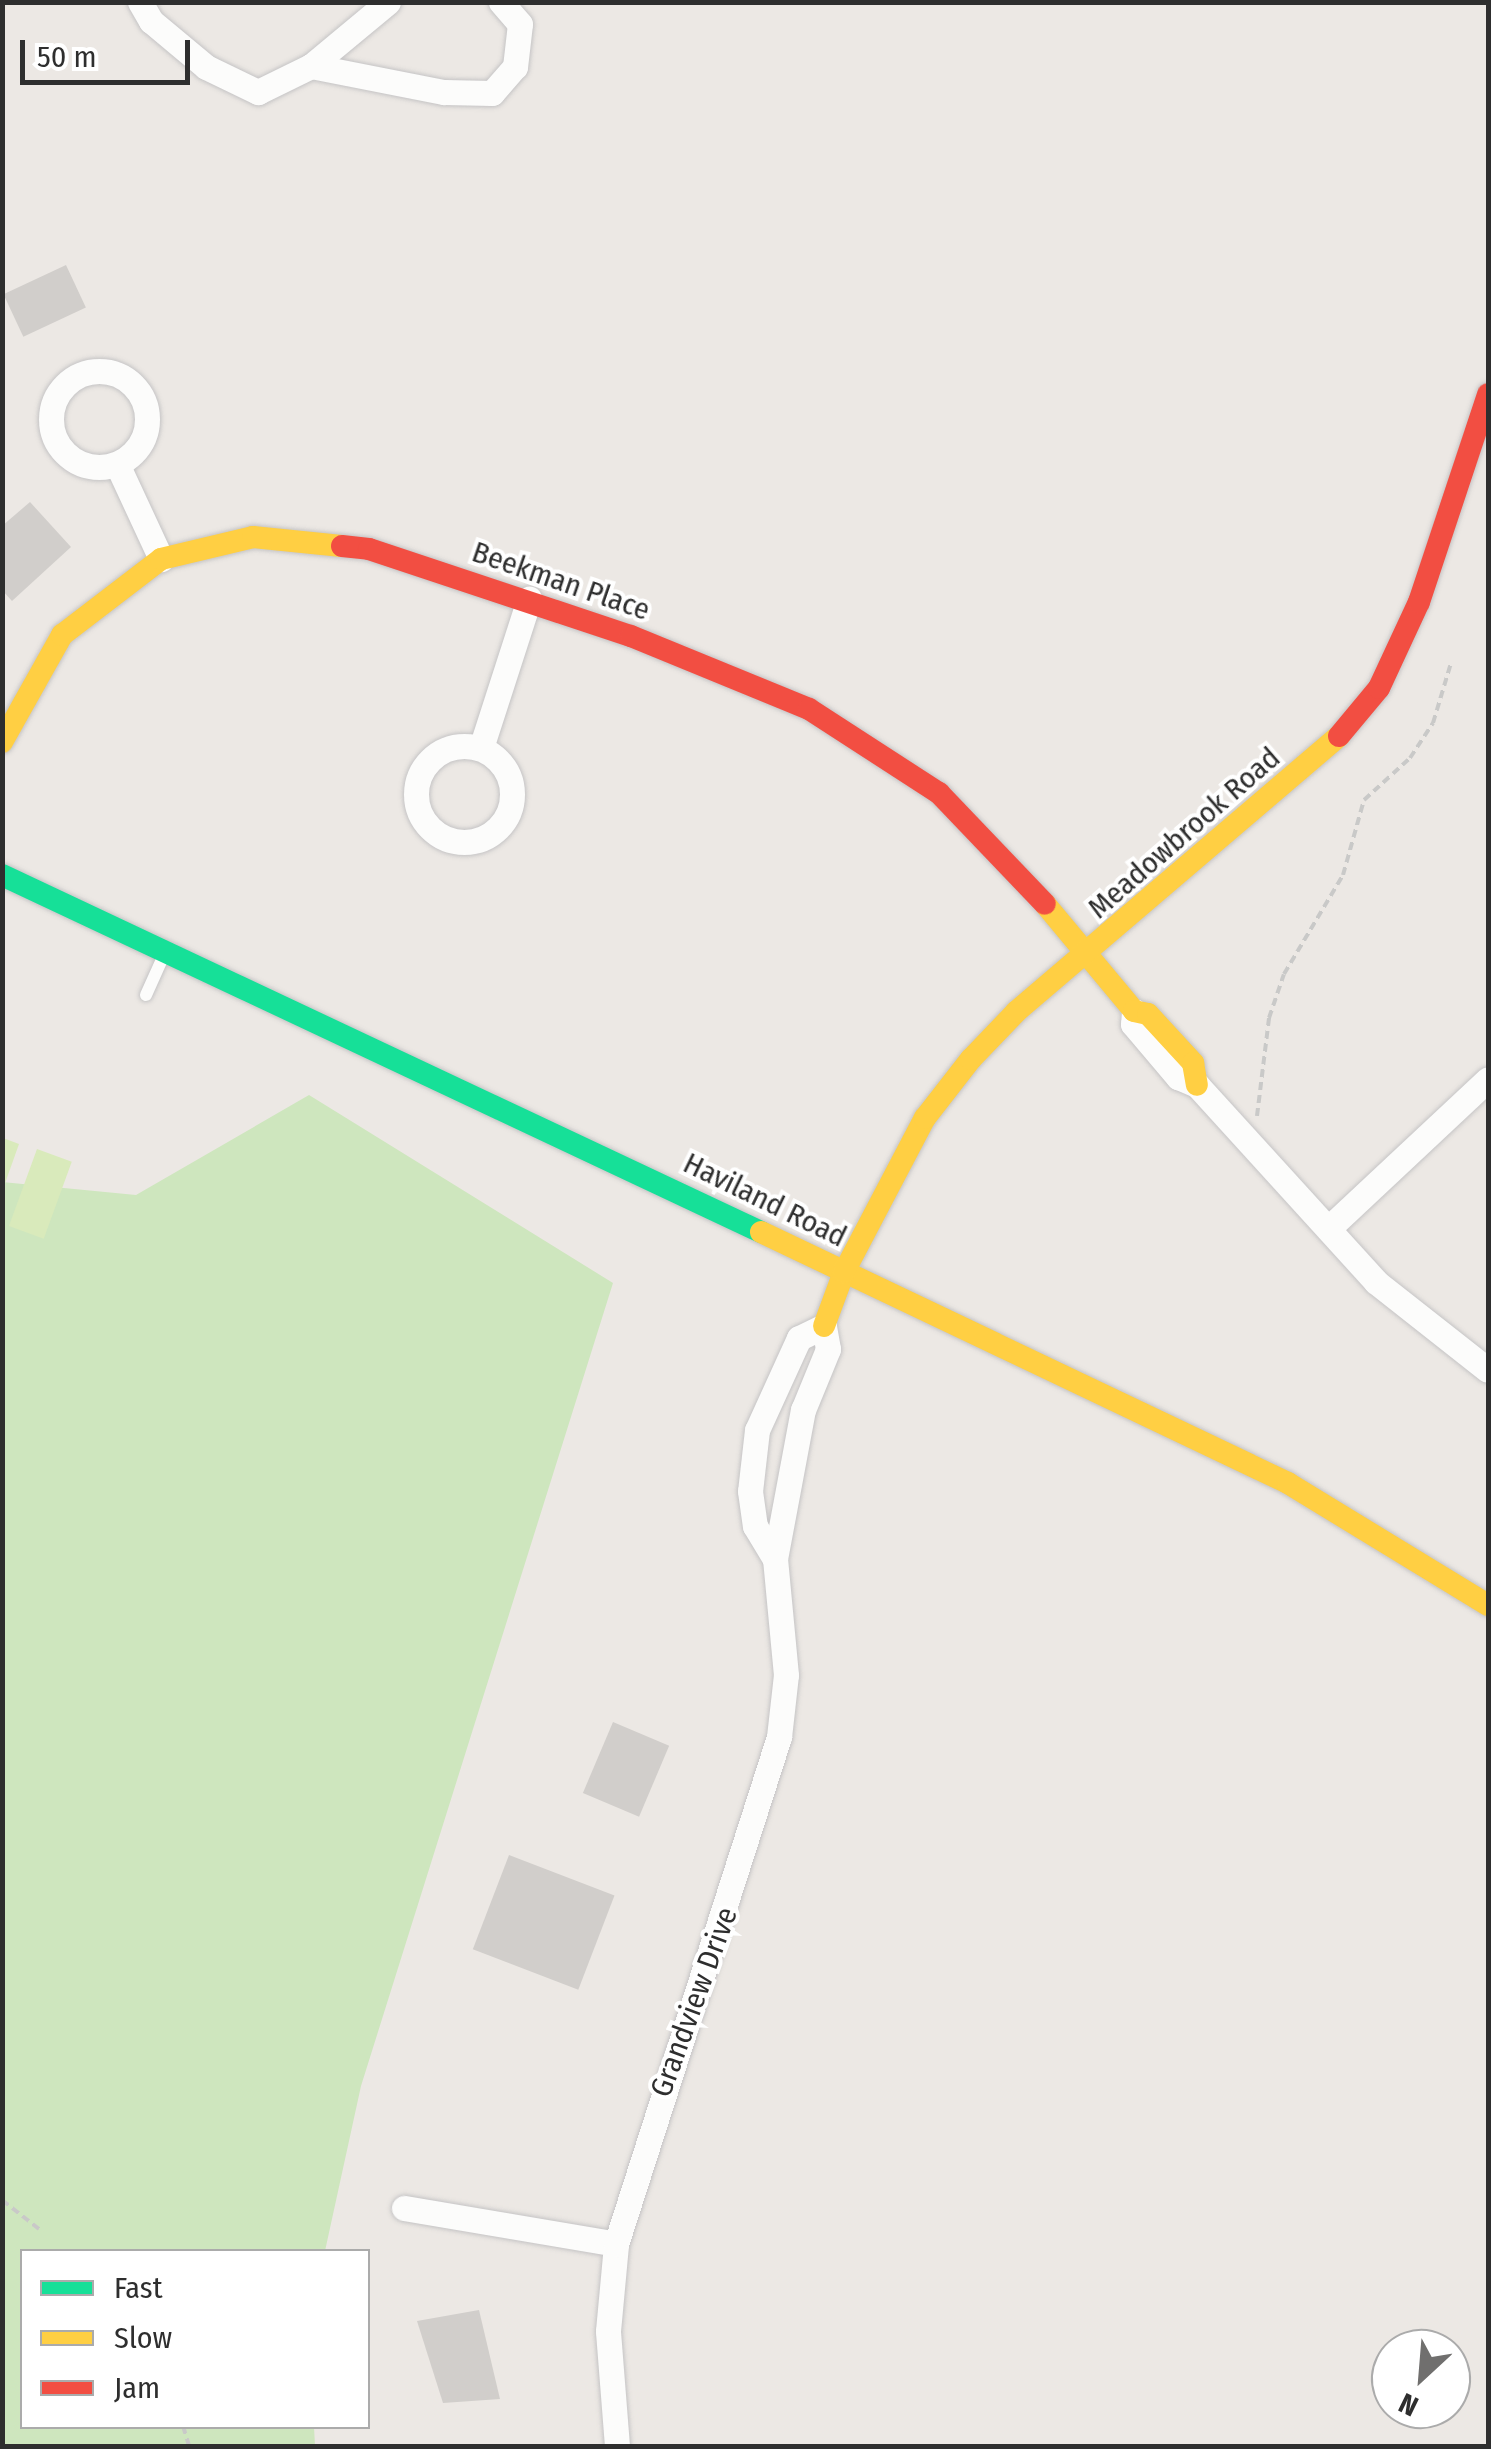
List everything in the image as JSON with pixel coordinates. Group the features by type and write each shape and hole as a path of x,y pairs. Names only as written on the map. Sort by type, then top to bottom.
{"street":[{"path":"140,2 151,22 206,67 258,92 312,66 388,2"},
{"path":"312,66 444,92 492,92 515,67 520,24 501,2"},
{"name":"Meadowbrook Road","path":"824,1326 844,1272 926,1118 972,1059 1017,1011 1087,957 1338,738 1380,688 1419,602 1488,394"},
{"path":"117,464 161,558"},
{"name":"Beekman Place","path":"2,742 30,682 62,635 161,558 253,536 296,536 368,549 529,599 809,709 939,794 1021,876 1134,1012"},
{"path":"481,748 529,599"},
{"name":"Haviland Road","path":"2,875 168,948 1288,1483 1488,1606"},
{"path":"1134,1012 1133,1024 1178,1077 1197,1085 1330,1226 1376,1282 1488,1370"},
{"path":"1330,1226 1488,1079"},
{"name":"Grandview Drive","path":"617,2446 608,2330 616,2244 778,1737 786,1675 775,1559 803,1410 828,1349 824,1326 799,1338 757,1430 750,1491 755,1526 775,1559"},
{"path":"404,2208 616,2244"}],"lane":[{"path":"146,995 168,948"}],"path":[{"path":"1257,1117 1268,1018 1284,974 1343,875 1364,800 1410,758 1433,723 1452,663"},
{"path":"2,2200 38,2228"}],"green space":[{"path":"309,1095 613,1283 361,2086 325,2249 20,2249 20,2429 314,2429 315,2446 3,2446 2,1182 136,1195"},
{"path":"2,1138 19,1144 3,1189"},
{"path":"37,1149 72,1162 44,1239 9,1226"}],"building":[{"path":"66,265 86,308 23,337 3,294"},
{"path":"30,502 71,547 12,601 2,590 2,526"},
{"path":"613,1722 669,1746 639,1817 583,1793"},
{"path":"509,1855 614,1895 578,1990 473,1949"},
{"path":"479,2310 500,2399 443,2403 417,2321"}],"traffic: fast":[{"path":"2,875 761,1232"}],"traffic: slow":[{"path":"2,742 62,635 161,559 253,537 342,546"},
{"path":"824,1326 844,1272 925,1118 971,1059 1017,1011 1339,736"},
{"path":"1045,904 1134,1011 1148,1014 1193,1063 1197,1085"},
{"path":"761,1232 1288,1483 1488,1605"}],"traffic: jam":[{"path":"1339,736 1379,688 1419,602 1488,394"},
{"path":"342,546 369,549 631,636 809,709 939,793 1045,904"}]}
